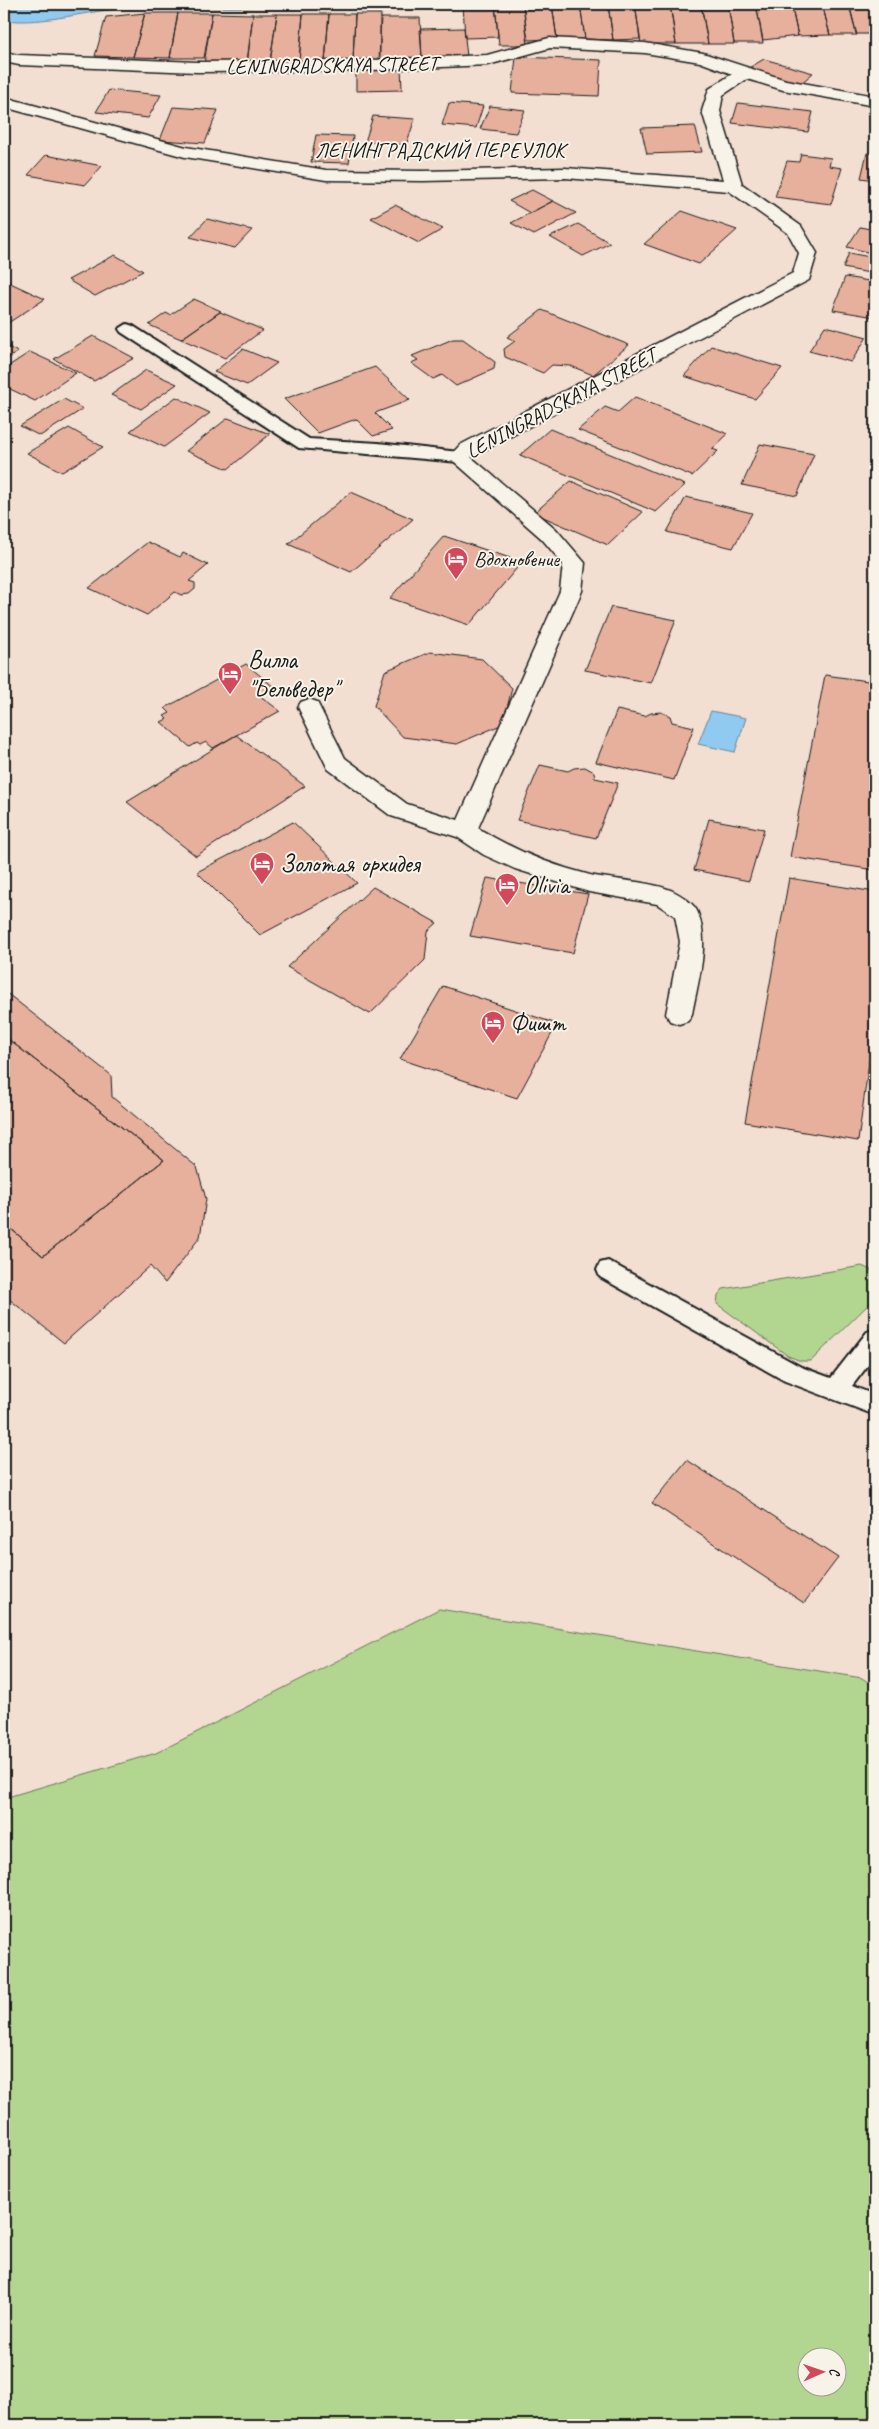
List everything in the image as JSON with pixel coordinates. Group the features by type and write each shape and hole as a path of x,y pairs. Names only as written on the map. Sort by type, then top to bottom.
{"street":[{"name":"LENINGRADSKAYA STREET","path":"4,56 19,60 197,68 349,66 488,60 549,43 587,44 645,48 702,58 783,85 875,101"},
{"path":"734,186 711,111 715,93 746,72"},
{"name":"ЛЕНИНГРАДСКИЙ ПЕРЕУЛОК","path":"4,102 184,152 326,175 423,176 565,173 734,186"},
{"name":"LENINGRADSKAYA STREET","path":"465,831 571,591 574,563 549,534 459,457 467,449 802,276 808,254 795,230 734,186"},
{"path":"309,707 336,763 399,810 465,831 493,849 524,863 589,883 664,897 686,912 692,942 679,1014"}],"lane":[{"path":"127,328 305,444 378,448 459,457"},
{"path":"608,1270 793,1374 875,1405"},
{"path":"834,1390 875,1339"}],"green space":[{"path":"862,1266 875,1272 875,1298 811,1361 801,1361 788,1356 717,1304 718,1295 723,1289"},
{"path":"439,1609 862,1678 875,1687 875,2425 4,2425 4,1798 156,1753"}],"water":[{"path":"4,4 294,4 253,7 129,8 35,21 20,21 4,20"},
{"path":"711,711 746,718 735,752 698,744"}],"building":[{"path":"463,4 495,4 498,37 465,38"},
{"path":"495,4 523,4 528,45 499,45"},
{"path":"523,4 552,4 557,39 528,40"},
{"path":"552,4 580,4 585,39 557,39"},
{"path":"580,4 608,4 613,40 585,39"},
{"path":"608,4 635,4 640,39 613,40"},
{"path":"635,4 670,4 676,44 641,44"},
{"path":"670,4 701,4 708,44 676,44"},
{"path":"701,4 728,4 734,44 708,44"},
{"path":"728,4 756,4 763,43 734,43"},
{"path":"756,4 791,4 798,36 763,40"},
{"path":"791,4 822,4 830,35 798,36"},
{"path":"822,4 849,4 857,35 830,35"},
{"path":"849,4 875,4 875,34 856,34"},
{"path":"145,13 133,57 95,56 106,17"},
{"path":"145,13 178,13 170,58 133,57"},
{"path":"178,13 212,13 204,58 170,58"},
{"path":"212,13 253,14 247,65 204,64"},
{"path":"253,14 277,14 270,62 247,62"},
{"path":"277,14 303,14 299,62 270,62"},
{"path":"303,14 329,14 325,62 299,62"},
{"path":"329,14 355,14 353,62 325,62"},
{"path":"355,14 381,14 379,62 353,62"},
{"path":"380,18 420,18 422,58 380,59"},
{"path":"464,28 467,57 422,58 420,29"},
{"path":"516,57 601,60 599,96 512,93"},
{"path":"764,59 813,73 799,85 747,69"},
{"path":"401,67 402,90 356,91 356,68"},
{"path":"109,90 161,95 148,118 96,112"},
{"path":"449,103 483,106 476,128 442,125"},
{"path":"738,103 813,112 808,132 732,123"},
{"path":"490,106 525,110 516,133 480,129"},
{"path":"173,107 218,110 205,143 160,140"},
{"path":"373,116 415,119 406,145 365,142"},
{"path":"695,126 702,152 647,154 641,128"},
{"path":"316,135 353,136 349,163 311,162"},
{"path":"867,153 875,154 875,180 861,178"},
{"path":"801,154 831,158 829,166 842,168 831,204 775,197 787,161 799,162"},
{"path":"46,155 102,166 85,185 28,175"},
{"path":"532,190 553,201 530,213 509,201"},
{"path":"553,201 576,213 534,235 511,223"},
{"path":"395,205 443,229 419,243 371,218"},
{"path":"682,211 737,230 699,264 644,244"},
{"path":"207,219 252,230 235,248 190,237"},
{"path":"578,224 610,243 583,256 550,237"},
{"path":"860,227 875,230 875,254 847,247"},
{"path":"849,253 875,258 875,274 843,268"},
{"path":"115,255 143,271 95,296 68,280"},
{"path":"845,277 875,282 875,317 833,310"},
{"path":"6,281 45,299 8,323 4,321 4,283"},
{"path":"194,299 221,311 181,339 149,325 166,313 170,315"},
{"path":"542,310 629,345 593,375 571,366 552,365 543,373 505,357 504,349 515,341 507,337"},
{"path":"220,312 263,330 225,358 181,339"},
{"path":"825,326 867,337 851,362 809,351"},
{"path":"93,336 134,358 94,381 54,359"},
{"path":"453,339 463,339 495,362 494,369 456,386 442,375 433,379 411,363 418,360 412,356"},
{"path":"4,345 18,352 4,361"},
{"path":"711,346 782,368 755,399 684,376"},
{"path":"243,349 277,363 247,385 214,372"},
{"path":"30,352 76,373 35,401 4,386 4,369"},
{"path":"375,367 410,400 375,413 392,430 373,436 356,419 318,433 284,399"},
{"path":"146,370 177,384 141,409 111,395"},
{"path":"870,372 875,373 875,392 873,392"},
{"path":"176,397 210,413 164,447 130,431"},
{"path":"635,397 728,434 712,449 718,451 692,476 578,430 605,407 618,412"},
{"path":"64,399 83,409 40,436 20,426"},
{"path":"228,418 270,434 228,469 186,451"},
{"path":"69,428 103,447 62,472 27,453"},
{"path":"550,429 685,485 656,512 520,455"},
{"path":"760,444 814,454 797,496 742,485"},
{"path":"571,481 643,512 608,545 534,513"},
{"path":"351,492 413,519 351,572 288,544"},
{"path":"686,497 752,513 733,548 667,532"},
{"name":"Вдохновение","path":"444,536 522,562 469,625 390,598"},
{"path":"148,542 180,557 183,553 208,565 189,581 195,583 195,589 189,594 181,595 175,592 147,615 89,588"},
{"path":"611,607 676,620 651,683 585,670"},
{"path":"430,652 482,659 512,688 503,724 457,744 403,737 374,706 385,671"},
{"path":"246,664 274,687 259,695 280,711 213,748 206,742 200,745 197,743 190,747 161,722 167,719 164,716 170,713 165,708"},
{"path":"825,675 875,682 875,870 790,857"},
{"path":"617,710 645,716 661,712 670,716 672,722 694,727 674,780 596,762"},
{"path":"236,735 305,786 196,856 127,802"},
{"path":"540,765 568,771 574,768 585,767 594,772 595,778 618,783 596,838 517,820"},
{"path":"709,819 764,829 749,881 694,870"},
{"path":"293,822 357,883 260,935 197,872"},
{"path":"4,876 6,882 4,922"},
{"path":"487,878 588,894 573,953 470,936"},
{"path":"789,878 875,892 875,1019 858,1141 745,1122"},
{"path":"373,887 437,923 428,931 425,960 370,1014 287,967"},
{"path":"443,986 557,1024 517,1098 400,1059"},
{"path":"4,991 111,1075 112,1097 197,1167 206,1199 200,1237 165,1283 150,1266 64,1343 4,1295 4,1223 43,1256 164,1160 4,1036"},
{"path":"4,1036 164,1160 43,1256 4,1223"},
{"path":"687,1460 838,1558 804,1603 652,1503"}],"railway":[{"path":"4,9 14,4"}],"place":[{"name":"Вдохновение","path":"456,580"},
{"name":"Вилла \"Бельведер\"","path":"230,695"},
{"name":"Золотая орхидея","path":"262,885"},
{"name":"Olivia","path":"507,906"},
{"name":"Фишт","path":"493,1044"}]}
